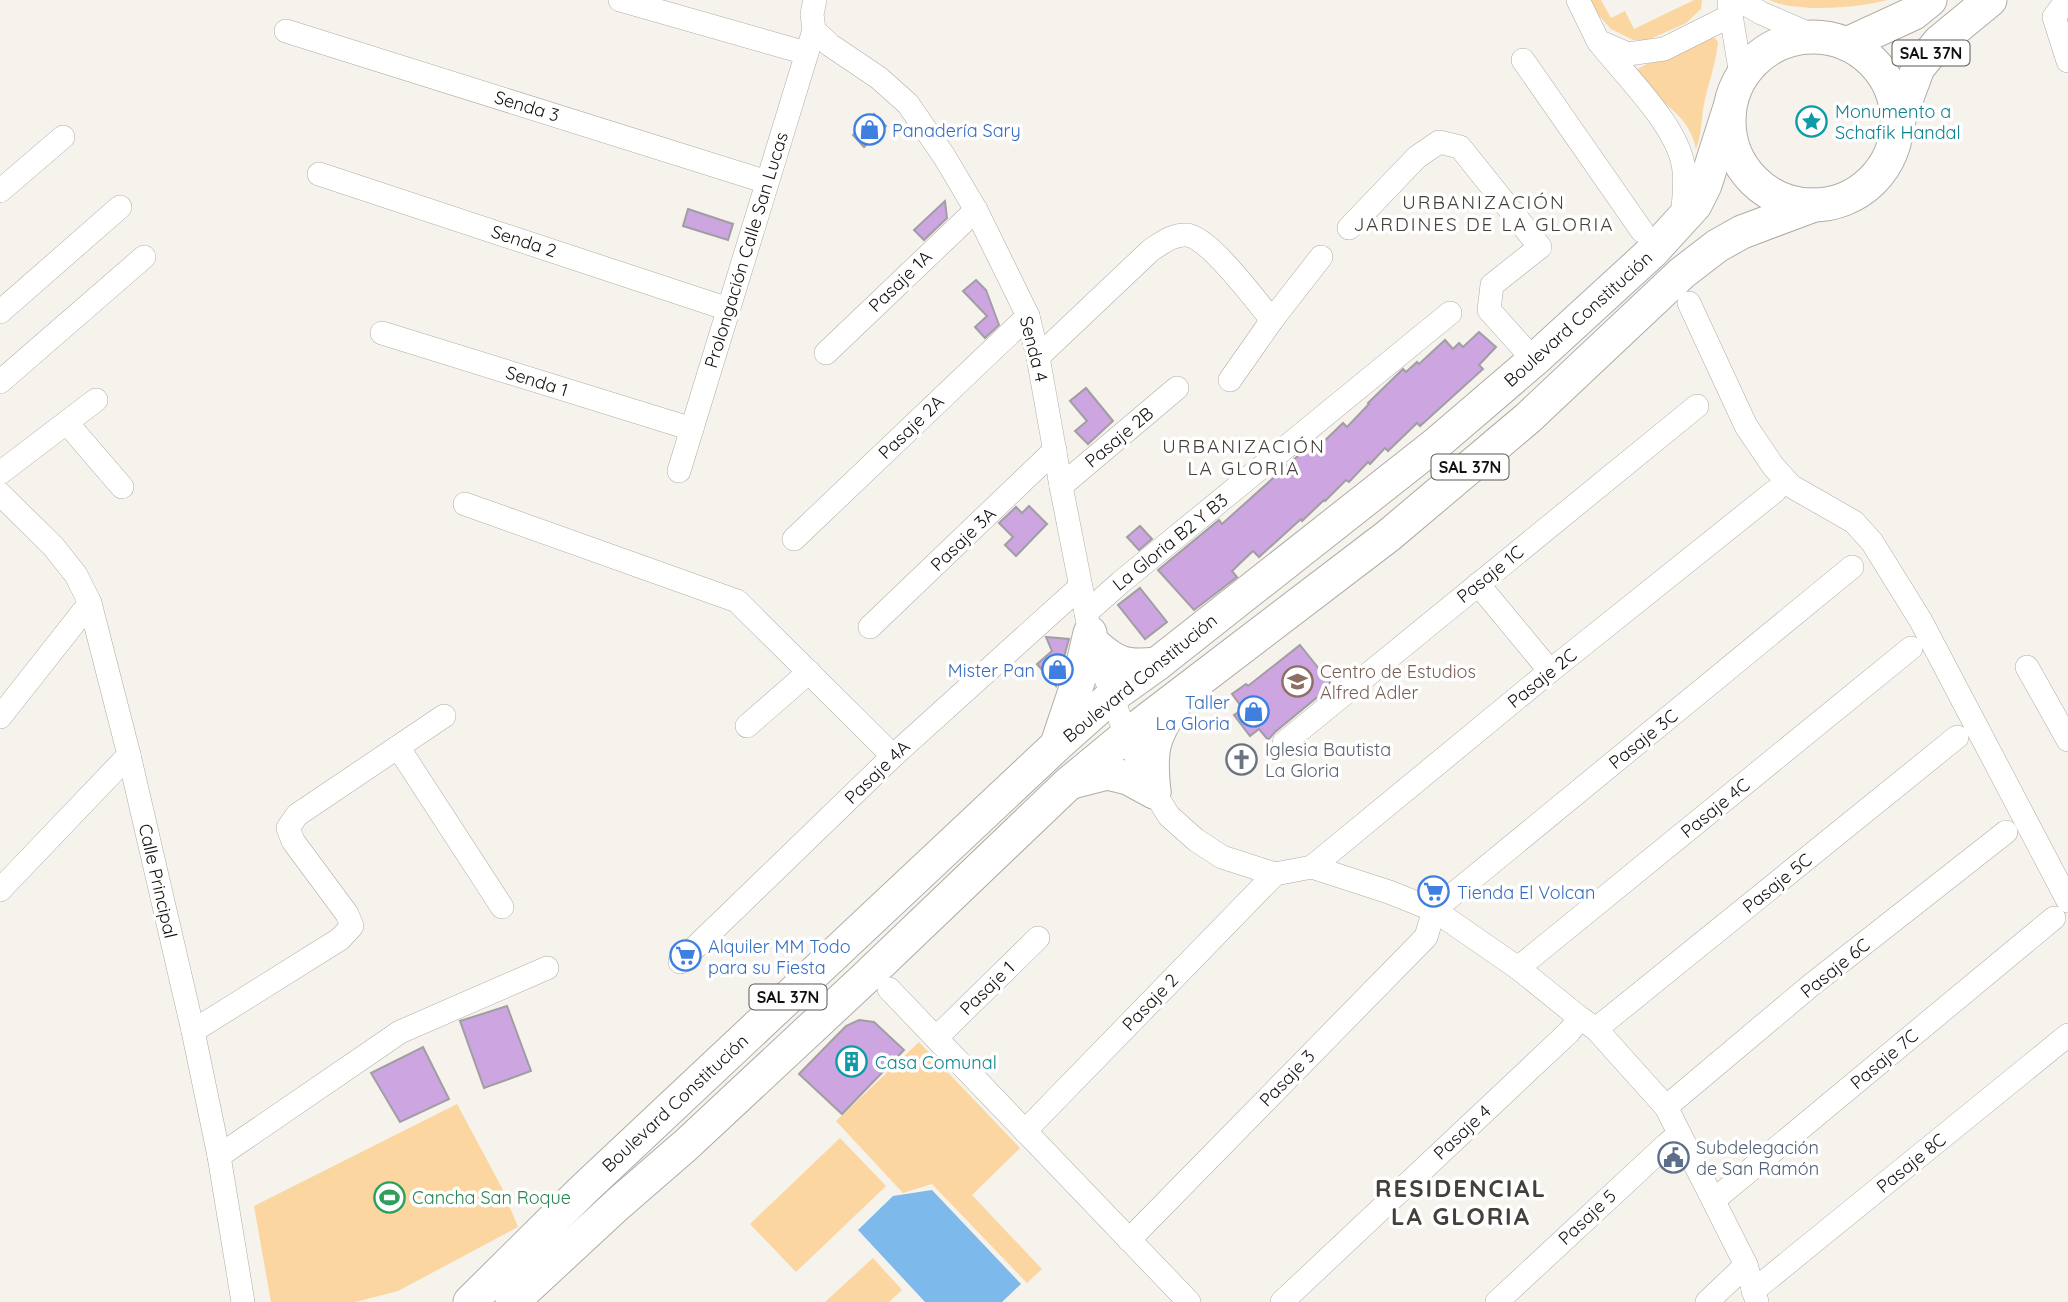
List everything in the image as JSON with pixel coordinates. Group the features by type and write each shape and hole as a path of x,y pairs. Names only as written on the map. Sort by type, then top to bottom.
{"highway":[{"name":"SAL 37N","path":"1847,44 1914,13 1930,0"},
{"name":"SAL 37N","path":"1897,124 1894,94 1885,76 1872,61 1836,39 1814,36 1792,39 1772,46 1755,59 1741,75 1729,110 1733,148 1753,180 1768,192 1786,200 1814,205 1841,200 1872,181 1884,167 1892,151 1897,124 1918,68 1939,43 1990,0"},
{"name":"Boulevard Constitución","path":"470,1302 583,1190 1111,697 1157,664 1436,444 1534,360 1653,251 1695,205 1705,185 1729,110"},
{"name":"Boulevard Constitución","path":"512,1302 824,1017 1069,783 1126,736 1388,536 1519,426 1690,266 1742,232 1814,205"},
{"path":"1090,630 1110,659 1133,666 1157,664"},
{"path":"1057,745 1080,676 1090,630"},
{"path":"1154,792 1151,765 1155,741 1160,725 1182,695"},
{"path":"1069,783 1107,772 1128,778 1154,792"}],"street":[{"path":"620,0 806,53"},
{"name":"Prolongación Calle San Lucas","path":"679,471 814,30 812,14 815,0"},
{"path":"1578,0 1598,41 1654,108 1678,146 1684,170 1682,220"},
{"path":"2067,0 2054,17 2068,61"},
{"path":"1598,41 1628,54 1664,49 1733,5 1761,13 1814,36"},
{"path":"1733,5 1741,75"},
{"name":"Senda 4","path":"814,30 830,45 879,78 908,104 944,156 976,210 1028,316 1090,630 1126,736 1154,792 1169,816 1222,858 1275,874"},
{"name":"Senda 3","path":"286,31 767,182"},
{"path":"1523,60 1642,231"},
{"path":"0,191 63,137"},
{"path":"1349,228 1417,157 1439,142 1460,147 1540,247 1492,285 1489,310 1534,360"},
{"name":"Senda 2","path":"319,174 728,309"},
{"path":"0,312 120,207"},
{"name":"Pasaje 1A","path":"826,353 976,210"},
{"path":"1038,357 1151,250 1170,238 1187,235 1203,242 1216,254 1272,320"},
{"path":"0,382 144,257"},
{"path":"1230,380 1321,257"},
{"path":"1689,303 1746,426 1773,466 1791,486 1854,522 1872,542 1921,621 2061,910"},
{"name":"La Gloria B2 Y B3","path":"1090,630 1132,573 1450,313"},
{"name":"Pasaje 2A","path":"794,539 1028,316"},
{"name":"Senda 1","path":"382,333 692,429"},
{"name":"Pasaje 2B","path":"1060,486 1177,388"},
{"path":"0,473 96,400"},
{"name":"Pasaje 1C","path":"1284,743 1697,407"},
{"path":"67,423 122,487"},
{"name":"Pasaje 3A","path":"870,627 1055,450"},
{"name":"Pasaje 2C","path":"1312,867 1550,671 1775,491"},
{"name":"Calle Principal","path":"0,494 53,546 76,575 90,603 129,755 193,1031 219,1156 243,1302"},
{"path":"465,504 737,601 893,756"},
{"name":"Pasaje 3C","path":"1434,910 1852,567"},
{"path":"1478,584 1550,671"},
{"name":"Pasaje 4A","path":"680,962 893,756 1080,587"},
{"path":"0,717 90,603"},
{"name":"Pasaje 4C","path":"1518,968 1911,648"},
{"path":"2028,667 2068,740"},
{"path":"747,726 809,672"},
{"path":"193,1031 340,939 352,926 347,914 293,841 288,828 297,815 444,716"},
{"name":"Pasaje 5C","path":"1588,1024 1957,737"},
{"path":"398,747 502,907"},
{"path":"0,890 129,755"},
{"name":"Pasaje 6C","path":"1665,1107 1810,986 2006,832"},
{"path":"1275,874 1312,867 1434,910 1518,968 1588,1024 1665,1107 1746,1265 1755,1297"},
{"name":"Pasaje 2","path":"1025,1131 1275,874"},
{"name":"Pasaje 3","path":"1129,1240 1426,937 1434,910"},
{"name":"Pasaje 7C","path":"1714,1200 2061,910"},
{"name":"Pasaje 1","path":"936,1038 1038,938"},
{"path":"219,1156 400,1032 547,968"},
{"path":"889,989 1189,1302"},
{"name":"Pasaje 4","path":"1282,1302 1569,1032 1588,1024"},
{"name":"Pasaje 8C","path":"1755,1297 2068,1035"},
{"name":"Pasaje 5","path":"1497,1302 1665,1144 1679,1134"},
{"path":"1707,1302 1746,1265"}],"shaded area":[{"path":"1585,0 1601,0 1611,18 1625,11 1634,29 1694,0 1702,0 1701,9 1686,23 1648,40 1633,40 1611,29"},
{"path":"1769,0 1887,0 1860,5 1811,8"},
{"path":"1710,36 1718,42 1696,149 1692,136 1679,116 1636,74 1643,66"},
{"path":"919,1042 1020,1148 972,1195 1042,1269 1027,1283 932,1184 903,1193 836,1121"},
{"name":"Cancha San Roque","path":"457,1104 502,1188 518,1227 398,1291 355,1302 271,1302 254,1206"},
{"path":"840,1138 886,1186 796,1272 750,1224"},
{"path":"873,1258 902,1290 889,1302 825,1302"}],"water":[{"path":"932,1190 1021,1284 1002,1302 925,1302 858,1230 893,1196"}],"building":[{"name":"Panadería Sary","path":"874,114 886,126 864,147 853,135"},
{"path":"945,201 947,218 924,240 914,230"},
{"path":"688,209 733,224 728,240 683,226"},
{"path":"976,280 986,290 999,325 985,338 975,327 987,316 963,291"},
{"path":"1479,332 1496,347 1479,365 1483,369 1420,426 1417,423 1388,451 1385,448 1370,464 1368,462 1349,482 1346,480 1259,557 1253,551 1232,571 1237,577 1194,610 1158,570 1219,520 1222,524 1309,446 1314,451 1343,423 1347,427 1403,369 1406,372 1417,362 1419,364 1445,340 1453,349 1459,343 1463,347"},
{"path":"1086,388 1113,421 1088,444 1075,431 1087,421 1070,401"},
{"path":"1029,506 1047,524 1016,556 1005,545 1013,537 999,523 1016,507 1022,513"},
{"path":"1140,526 1152,539 1139,550 1127,537"},
{"path":"1140,588 1167,622 1145,639 1118,605"},
{"name":"Mister Pan","path":"1046,637 1069,639 1056,686 1037,664 1052,651"},
{"path":"1300,645 1332,685 1268,740 1259,729 1250,736 1234,715 1243,709 1232,694 1246,684 1248,686"},
{"path":"507,1006 531,1071 484,1088 460,1021"},
{"name":"Casa Comunal","path":"859,1020 874,1022 904,1050 842,1114 799,1074 846,1026"},
{"path":"423,1047 449,1099 400,1122 371,1073"}],"place":[{"name":"Monumento a Schafik Handal","path":"1812,121"},
{"name":"Panadería Sary","path":"869,130"},
{"name":"Mister Pan","path":"1058,670"},
{"name":"Centro de Estudios Alfred Adler","path":"1297,681"},
{"name":"Taller La Gloria","path":"1253,712"},
{"name":"Iglesia Bautista La Gloria","path":"1242,759"},
{"name":"Tienda El Volcan","path":"1434,892"},
{"name":"Alquiler MM Todo para su Fiesta","path":"685,956"},
{"name":"Casa Comunal","path":"852,1062"},
{"name":"Subdelegación de San Ramón","path":"1673,1157"},
{"name":"Cancha San Roque","path":"389,1197"}],"district":[{"name":"URBANIZACIÓN JARDINES DE LA GLORIA","path":"1484,213"},
{"name":"URBANIZACIÓN LA GLORIA","path":"1244,457"},
{"name":"RESIDENCIAL LA GLORIA","path":"1461,1202"}]}
